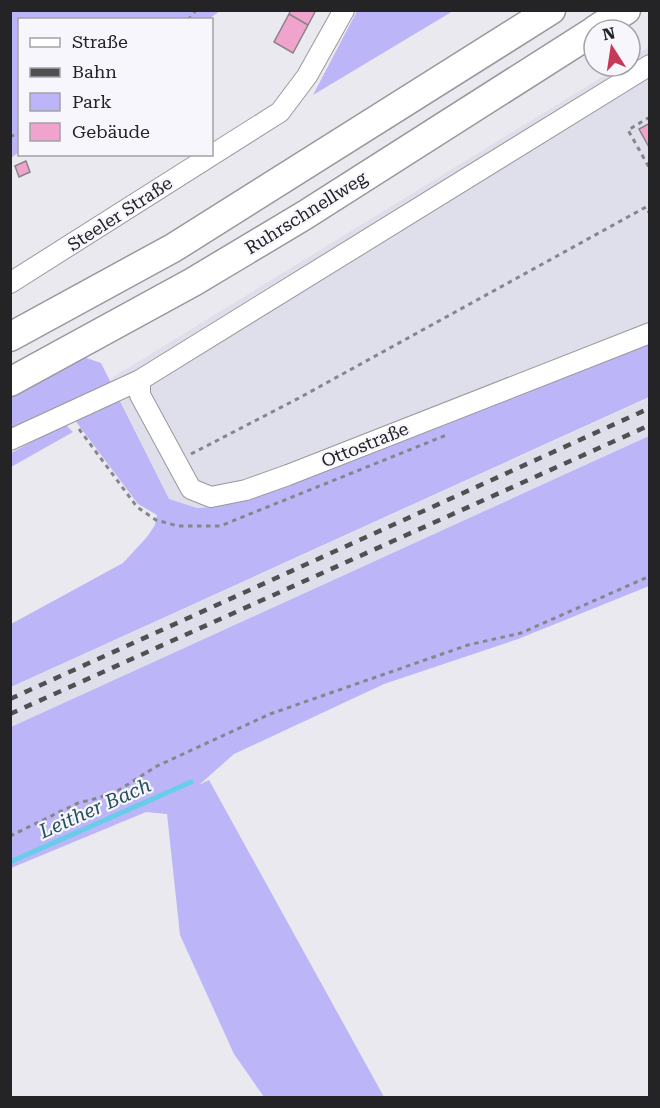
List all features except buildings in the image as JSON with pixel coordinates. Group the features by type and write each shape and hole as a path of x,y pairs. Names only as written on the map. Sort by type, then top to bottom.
{"highway":[{"path":"10,337 173,248 551,10"},
{"name":"Ruhrschnellweg","path":"10,382 194,282 295,221 582,38"}],"street":[{"name":"Steeler Straße","path":"213,155 280,112 307,76 344,10"},
{"path":"10,440 140,380 650,65"},
{"name":"Steeler Straße","path":"10,284 211,156"},
{"name":"Ottostraße","path":"140,380 140,395 191,489 211,497 246,490 331,459 650,333"}],"path":[{"path":"650,117 628,130 650,169"},
{"path":"176,462 299,398 648,206 650,214"},
{"path":"10,836 78,803 119,790 157,766 270,714 316,700 400,667 468,645 521,633 650,576"}],"shaded area":[{"path":"649,47 649,339 216,507 197,508 169,499 110,379 600,78 642,78 642,52"},
{"path":"649,398 649,436 11,727 10,688"}],"green space":[{"path":"11,10 220,10 210,18 18,18 18,153 11,158"},
{"path":"357,10 453,11 313,95"},
{"path":"649,339 649,397 11,687 11,624 123,563 147,537 155,525 157,515 138,504 65,407 11,433 11,393 81,356 101,363 169,499 197,508 216,507"},
{"path":"65,424 73,432 11,467 11,453"},
{"path":"649,436 649,586 518,639 384,684 234,754 199,785 209,780 384,1097 264,1097 234,1054 180,935 167,814 146,812 11,868 11,727"}],"waterway":[{"name":"Leither Bach","path":"10,862 191,782"}],"railway":[{"path":"10,699 650,408"},
{"path":"10,714 650,425"}]}
